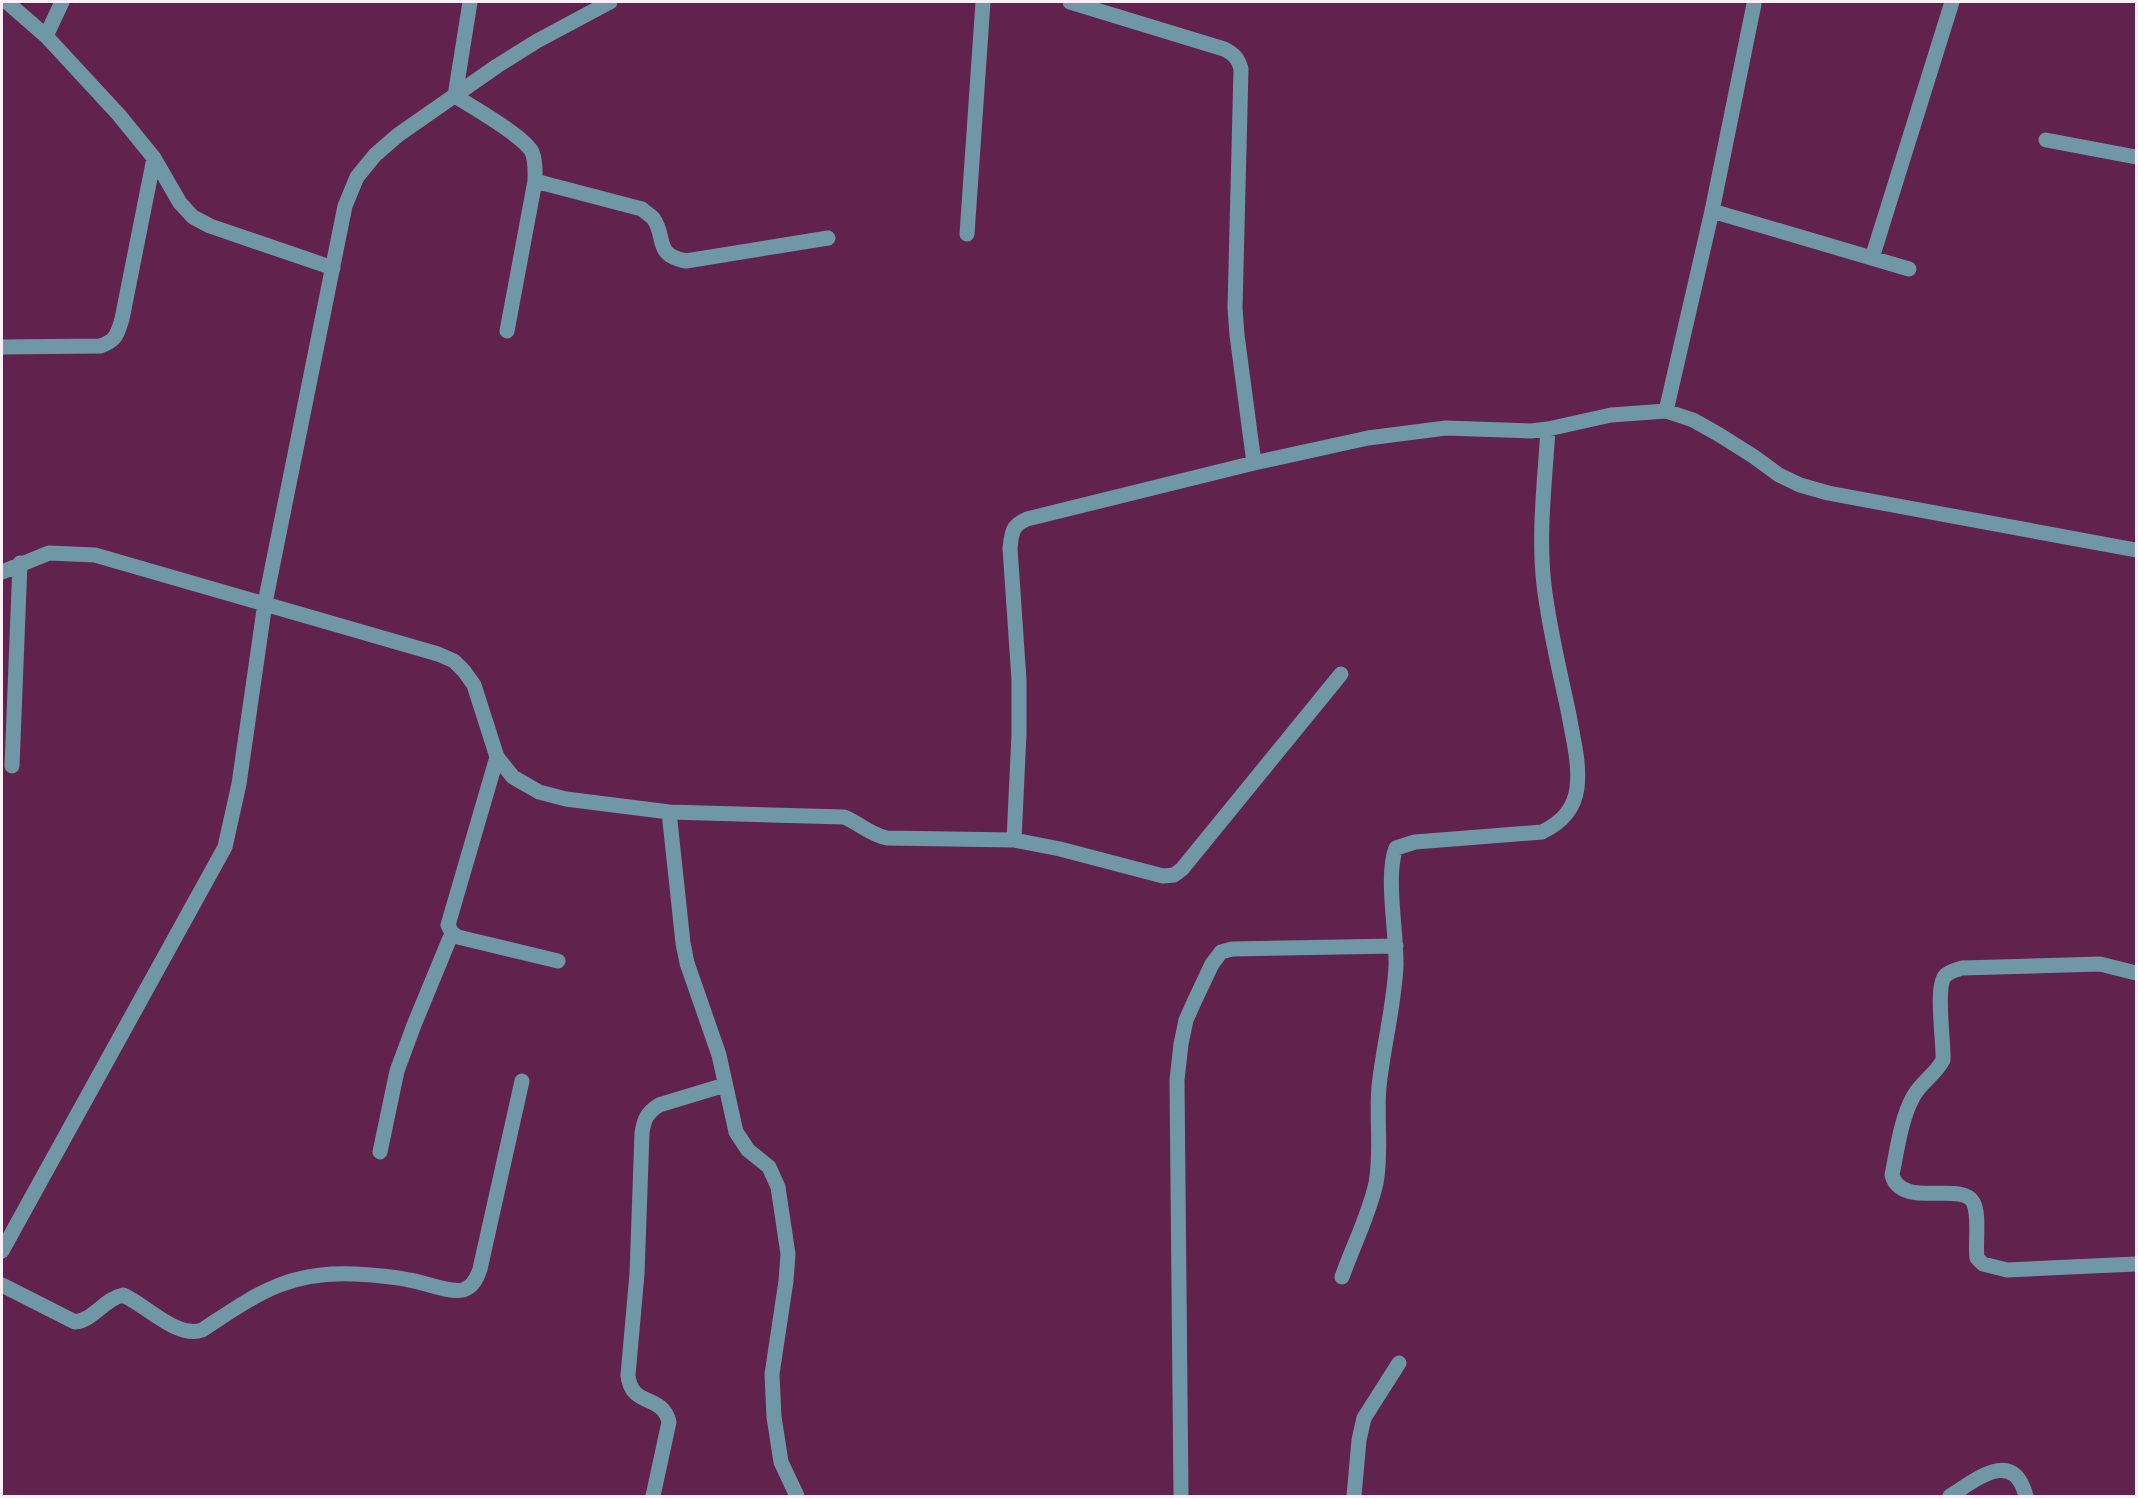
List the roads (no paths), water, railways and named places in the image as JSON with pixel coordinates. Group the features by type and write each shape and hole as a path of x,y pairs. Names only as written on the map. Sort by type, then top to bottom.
{"street":[{"path":"8,2 46,36 119,115 154,158 180,203 193,218 210,226 333,268"},
{"path":"46,36 62,2"},
{"path":"455,96 470,2"},
{"path":"2,1251 225,847 239,784 265,603 345,206 357,177 375,155 398,135 497,66 537,41 610,2"},
{"path":"967,234 983,2"},
{"path":"1070,2 1224,49 1234,54 1239,61 1241,69 1235,308 1254,463"},
{"path":"1872,258 1952,2"},
{"path":"1666,411 1712,211 1754,4"},
{"path":"455,96 527,145 535,163 535,181 507,331"},
{"path":"2046,140 2136,157"},
{"path":"2,347 100,346 111,343 118,334 122,319 154,158"},
{"path":"535,181 642,209 654,219 663,248 676,259 686,261 828,238"},
{"path":"1712,211 1909,269"},
{"path":"1014,840 1020,710 1010,548 1011,533 1016,524 1027,519 1254,463 1368,438 1446,428 1515,431 1548,429 1611,415 1666,411 1693,420 1753,456 1779,475 1800,485 1828,493 2136,550"},
{"path":"1342,1277 1376,1182 1379,1089 1393,996 1396,946 1391,868 1396,848 1415,842 1542,832 1557,825 1569,812 1577,789 1577,756 1544,585 1542,517 1548,429"},
{"path":"2,572 48,553 95,555 265,603 454,661 474,685 497,757 513,777 538,792 566,799 669,812 832,815 853,820 875,836 1014,840 1060,849 1163,876 1174,875 1182,869 1341,674"},
{"path":"12,766 20,563"},
{"path":"497,757 448,925 452,933 458,937 558,961"},
{"path":"669,812 687,963 719,1055 732,1121 740,1142 769,1167 778,1187 788,1261 772,1374 774,1417 781,1462 797,1497"},
{"path":"380,1152 397,1071 452,933"},
{"path":"1181,1497 1177,1080 1186,1020 1206,974 1221,952 1232,948 1396,946"},
{"path":"2136,973 2100,964 1962,968 1944,976 1940,998 1942,1060 1938,1069 1920,1086 1908,1108 1892,1174 1894,1183 1900,1189 1967,1196 1972,1200 1975,1208 1977,1258 1983,1264 2007,1270 2136,1264"},
{"path":"2,1285 75,1323 83,1322 110,1300 123,1296 176,1328 194,1333 265,1290 294,1279 318,1274 353,1274 408,1279 454,1290 464,1290 471,1286 480,1269 522,1081"},
{"path":"653,1497 669,1422 667,1413 660,1406 634,1393 629,1385 628,1375 638,1274 644,1119 659,1105 725,1085"},
{"path":"1354,1497 1359,1440 1364,1418 1399,1363"},
{"path":"1950,1497 1993,1471 2006,1470 2018,1476 2026,1497"}]}
